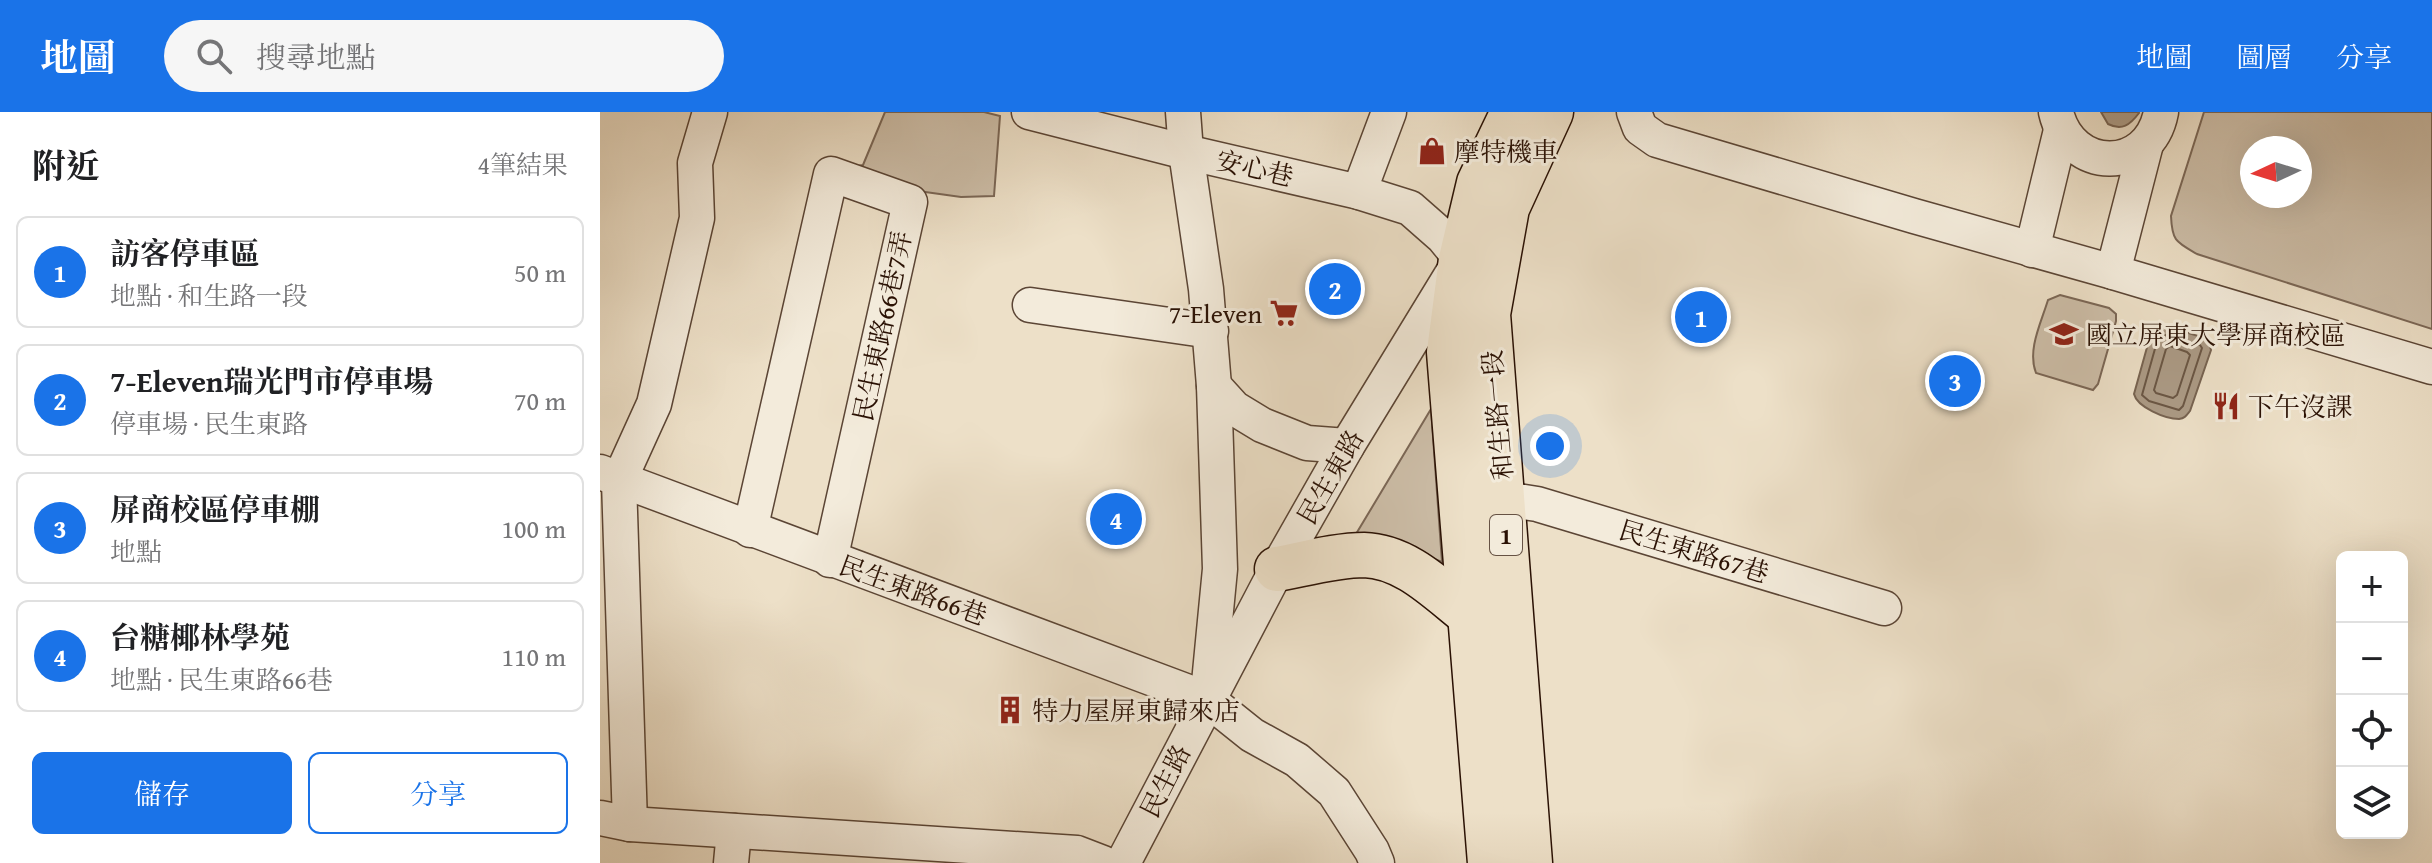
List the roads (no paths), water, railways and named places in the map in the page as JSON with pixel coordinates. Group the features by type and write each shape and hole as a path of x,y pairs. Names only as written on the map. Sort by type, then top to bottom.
{"main road":[{"name":"民生東路","path":"1461,259 1479,183 1513,112"},
{"name":"民生東路","path":"1507,208 1551,112"},
{"name":"和生路一段","path":"1507,208 1488,314 1530,863"},
{"name":"和生路一段","path":"1461,259 1449,352 1490,863"},
{"path":"1277,569 1363,555 1386,558 1418,573 1470,615"}],"street":[{"path":"710,112 695,163 697,218 654,404 610,477 615,821 733,847 1077,853 1103,863"},
{"name":"安心巷","path":"1029,112 1359,192 1410,208 1443,237 1461,259"},
{"path":"1183,112 1211,331 1214,386 1220,569 1207,699"},
{"path":"1359,192 1389,112"},
{"path":"1634,112 1640,128 1657,140 2432,367"},
{"path":"2058,121 2071,143 2084,153 2116,159 2146,144 2154,133 2161,112"},
{"path":"2032,250 2058,121"},
{"path":"2113,272 2146,144"},
{"name":"民生東路66巷7弄","path":"750,530 831,174 910,202 830,560"},
{"name":"民生東路","path":"1207,699 1347,446 1461,259 1507,208"},
{"path":"1030,305 1211,331"},
{"path":"1214,386 1234,408 1262,425 1307,443 1347,446"},
{"name":"民生東路66巷","path":"610,477 1207,699 1252,735 1297,760 1334,792 1377,863"},
{"name":"民生東路67巷","path":"1504,499 1537,504 1884,608"},
{"name":"民生路","path":"1123,863 1207,699"}],"water":[{"path":"2101,112 2139,113 2129,124 2117,127 2108,124"},
{"path":"2165,326 2205,338 2211,350 2190,411 2179,419 2152,411 2140,403 2134,394 2151,333"}],"place":[{"name":"摩特機車","path":"1432,151"},
{"name":"7-Eleven瑞光門市停車場","path":"1335,289"},
{"name":"7-Eleven","path":"1284,313"},
{"name":"訪客停車區","path":"1701,317"},
{"name":"國立屏東大學屏商校區","path":"2064,334"},
{"name":"屏商校區停車棚","path":"1955,381"},
{"name":"下午沒課","path":"2226,406"},
{"name":"台糖椰林學苑","path":"1116,519"},
{"name":"特力屋屏東歸來店","path":"1010,710"}]}
